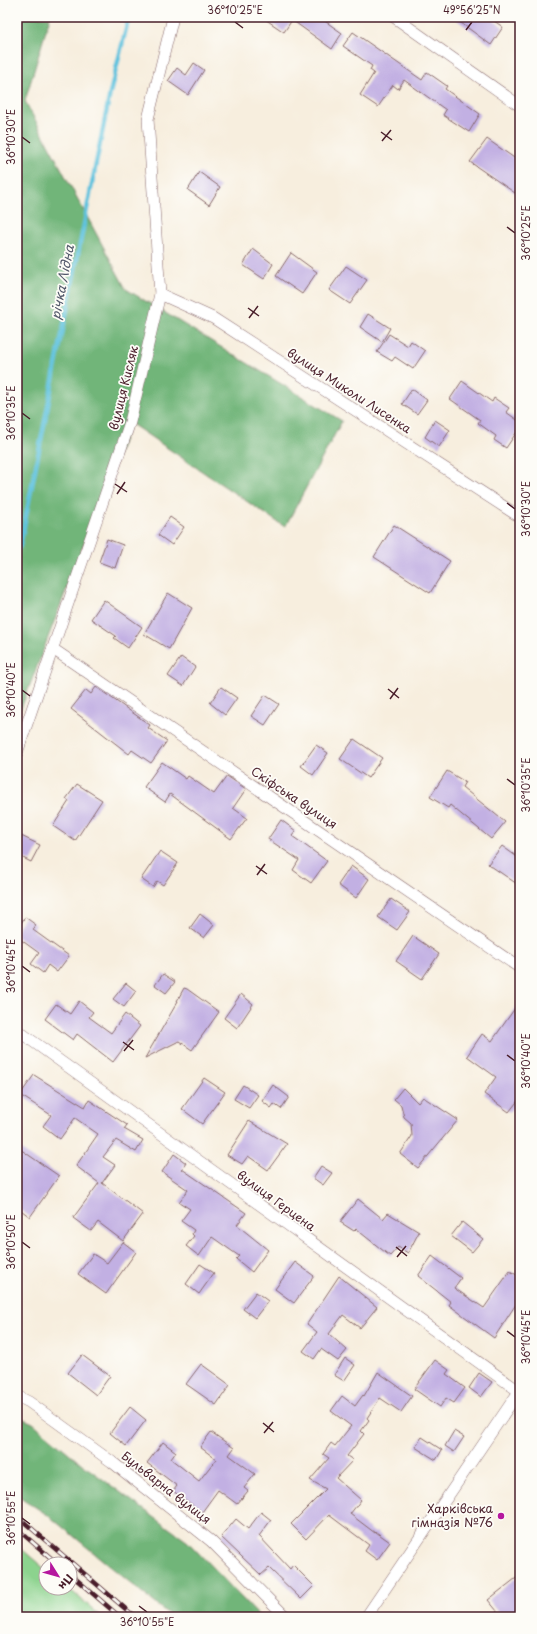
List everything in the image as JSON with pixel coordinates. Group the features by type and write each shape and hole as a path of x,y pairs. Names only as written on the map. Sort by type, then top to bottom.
{"street":[{"name":"вулиця Кисляк","path":"17,753 130,422 160,294 148,119 173,17"},
{"path":"394,17 520,106"},
{"name":"вулиця Миколи Лисенка","path":"160,294 213,318 520,517"},
{"name":"Скіфська вулиця","path":"53,649 520,968"},
{"name":"вулиця Герцена","path":"17,1030 520,1391"},
{"path":"366,1617 520,1391"},
{"name":"Бульварна вулиця","path":"17,1396 29,1402 112,1462 211,1541 286,1617"}],"green space":[{"path":"17,17 50,17 25,101 126,289 342,421 285,527 130,423 17,719"},
{"path":"17,1416 33,1423 82,1464 188,1542 260,1617 172,1617 49,1516 17,1495"},
{"path":"17,1545 38,1563 38,1596 77,1596 102,1617 17,1617"}],"building":[{"path":"262,17 319,17 342,33 332,49 292,20 284,32"},
{"path":"453,17 488,17 503,27 491,45"},
{"path":"353,32 422,80 427,72 447,86 445,89 480,114 469,132 443,115 446,110 404,80 398,89 393,85 378,107 360,95 374,73 370,70 372,66 343,46"},
{"path":"194,63 204,70 188,95 168,81 177,68 186,75"},
{"path":"487,139 520,162 520,186 515,193 470,162"},
{"path":"199,172 220,187 209,205 188,190"},
{"path":"253,249 273,264 264,279 243,265"},
{"path":"291,253 317,272 302,294 276,276"},
{"path":"346,266 367,280 350,304 329,290"},
{"path":"368,314 390,328 382,342 360,327"},
{"path":"389,334 408,346 411,341 425,351 413,369 395,357 392,361 377,352"},
{"path":"462,381 492,402 494,398 509,408 506,412 520,422 520,427 506,448 494,440 496,436 478,423 480,420 450,399"},
{"path":"412,389 427,400 417,414 402,404"},
{"path":"435,420 450,430 439,447 425,437"},
{"path":"170,517 184,527 172,545 158,535"},
{"path":"394,525 450,561 430,593 374,557"},
{"path":"107,539 123,545 115,568 99,562"},
{"path":"168,593 192,608 169,649 144,634"},
{"path":"104,600 142,627 128,648 114,638 116,636 91,619"},
{"path":"181,657 195,667 183,686 168,676"},
{"path":"96,687 150,725 148,728 167,741 151,763 132,750 129,754 71,709 86,690 91,694"},
{"path":"221,687 237,698 225,715 210,703"},
{"path":"265,695 279,704 265,725 251,716"},
{"path":"354,739 382,758 368,778 340,759"},
{"path":"316,745 328,753 313,775 301,766"},
{"path":"162,762 186,779 188,776 214,794 227,776 246,789 233,808 247,818 231,839 170,794 165,802 144,787"},
{"path":"447,771 465,782 462,787 505,822 491,839 450,805 448,808 430,797"},
{"path":"77,784 102,800 75,841 53,826 69,801 66,799"},
{"path":"281,820 296,831 292,836 327,861 311,883 293,870 299,860 268,839"},
{"path":"17,834 40,845 31,862 17,855"},
{"path":"502,846 520,859 520,886 488,864"},
{"path":"160,851 178,863 163,885 157,881 153,887 141,879"},
{"path":"351,866 369,879 356,898 338,885"},
{"path":"391,899 410,912 397,930 378,917"},
{"path":"200,914 214,925 204,938 190,928"},
{"path":"25,917 36,925 33,930 69,956 57,972 48,965 43,973 31,964 39,953 17,937 17,929"},
{"path":"413,936 439,954 422,979 396,961"},
{"path":"163,974 175,982 166,993 155,985"},
{"path":"126,983 136,991 124,1007 113,999"},
{"path":"184,988 219,1012 192,1050 179,1041 145,1058 178,1001"},
{"path":"241,994 253,1004 237,1028 224,1018"},
{"path":"79,1001 93,1012 89,1017 111,1033 125,1014 140,1026 113,1062 77,1034 73,1040 45,1019 56,1004 70,1014"},
{"path":"520,1001 520,1098 509,1112 484,1094 496,1077 467,1056 482,1034 492,1041"},
{"path":"34,1075 85,1107 89,1100 127,1125 124,1129 143,1140 136,1152 116,1140 103,1157 115,1165 102,1183 143,1214 123,1241 98,1222 91,1231 73,1218 99,1183 76,1166 98,1134 75,1118 60,1139 43,1126 51,1115 20,1095"},
{"path":"204,1078 225,1092 202,1124 182,1109"},
{"path":"243,1085 258,1095 249,1108 234,1099"},
{"path":"273,1085 289,1097 281,1109 274,1104 271,1108 262,1101"},
{"path":"403,1088 418,1103 423,1097 458,1120 418,1168 400,1154 412,1136 411,1123 404,1117 401,1105 394,1099"},
{"path":"249,1121 287,1144 268,1170 248,1156 242,1164 227,1155"},
{"path":"17,1147 59,1176 30,1217 17,1207"},
{"path":"174,1154 186,1163 182,1169 246,1213 237,1225 268,1250 252,1272 236,1259 239,1256 212,1237 199,1256 186,1246 194,1236 192,1234 194,1230 181,1221 190,1209 179,1202 188,1190 162,1172"},
{"path":"321,1166 332,1173 323,1185 313,1178"},
{"path":"358,1199 383,1219 388,1213 419,1232 408,1253 398,1247 390,1256 356,1229 354,1231 340,1222"},
{"path":"462,1222 483,1239 472,1252 451,1236"},
{"path":"123,1242 136,1252 106,1294 78,1274 93,1254 107,1263"},
{"path":"432,1256 461,1278 454,1288 484,1308 510,1271 520,1277 520,1298 494,1338 449,1305 451,1302 418,1276"},
{"path":"295,1262 314,1276 294,1303 275,1289"},
{"path":"200,1264 214,1273 199,1294 186,1284"},
{"path":"339,1276 377,1307 360,1328 343,1315 329,1334 347,1350 338,1361 321,1349 314,1359 303,1351 317,1332 307,1324"},
{"path":"256,1292 268,1301 255,1318 243,1309"},
{"path":"82,1355 110,1376 96,1395 68,1373"},
{"path":"345,1358 355,1365 344,1381 334,1375"},
{"path":"435,1360 449,1370 446,1374 465,1388 454,1403 446,1398 440,1407 414,1389"},
{"path":"201,1364 230,1385 216,1405 186,1384"},
{"path":"378,1372 412,1396 401,1412 380,1398 367,1418 369,1420 361,1431 364,1434 347,1456 353,1460 336,1478 361,1500 350,1514 375,1533 376,1532 390,1542 377,1560 365,1551 369,1545 329,1515 306,1539 291,1524 326,1489 310,1480 329,1458 323,1454 331,1443 335,1446 351,1426 331,1411 342,1396 355,1406 363,1395 364,1396"},
{"path":"479,1373 492,1382 481,1397 469,1388"},
{"path":"130,1407 146,1420 126,1446 110,1433"},
{"path":"454,1431 464,1437 454,1452 445,1446"},
{"path":"211,1432 234,1448 229,1455 255,1474 244,1488 248,1491 237,1504 218,1490 202,1512 173,1491 177,1486 147,1463 163,1442 176,1452 171,1459 199,1481 216,1459 200,1447"},
{"path":"422,1437 442,1450 436,1460 415,1447"},
{"path":"261,1512 271,1520 259,1536 290,1569 293,1565 314,1586 301,1599 269,1568 261,1575 221,1537 236,1519 248,1529"},
{"path":"520,1575 520,1617 502,1617 488,1600"}],"waterway":[{"name":"річка Лідна","path":"17,550 20,546 110,93 129,17"}],"railway":[{"path":"17,1516 135,1617"},
{"path":"17,1529 49,1556"},
{"path":"78,1581 120,1617"}],"place":[{"name":"Харківська гімназія №76","path":"501,1516"}]}
